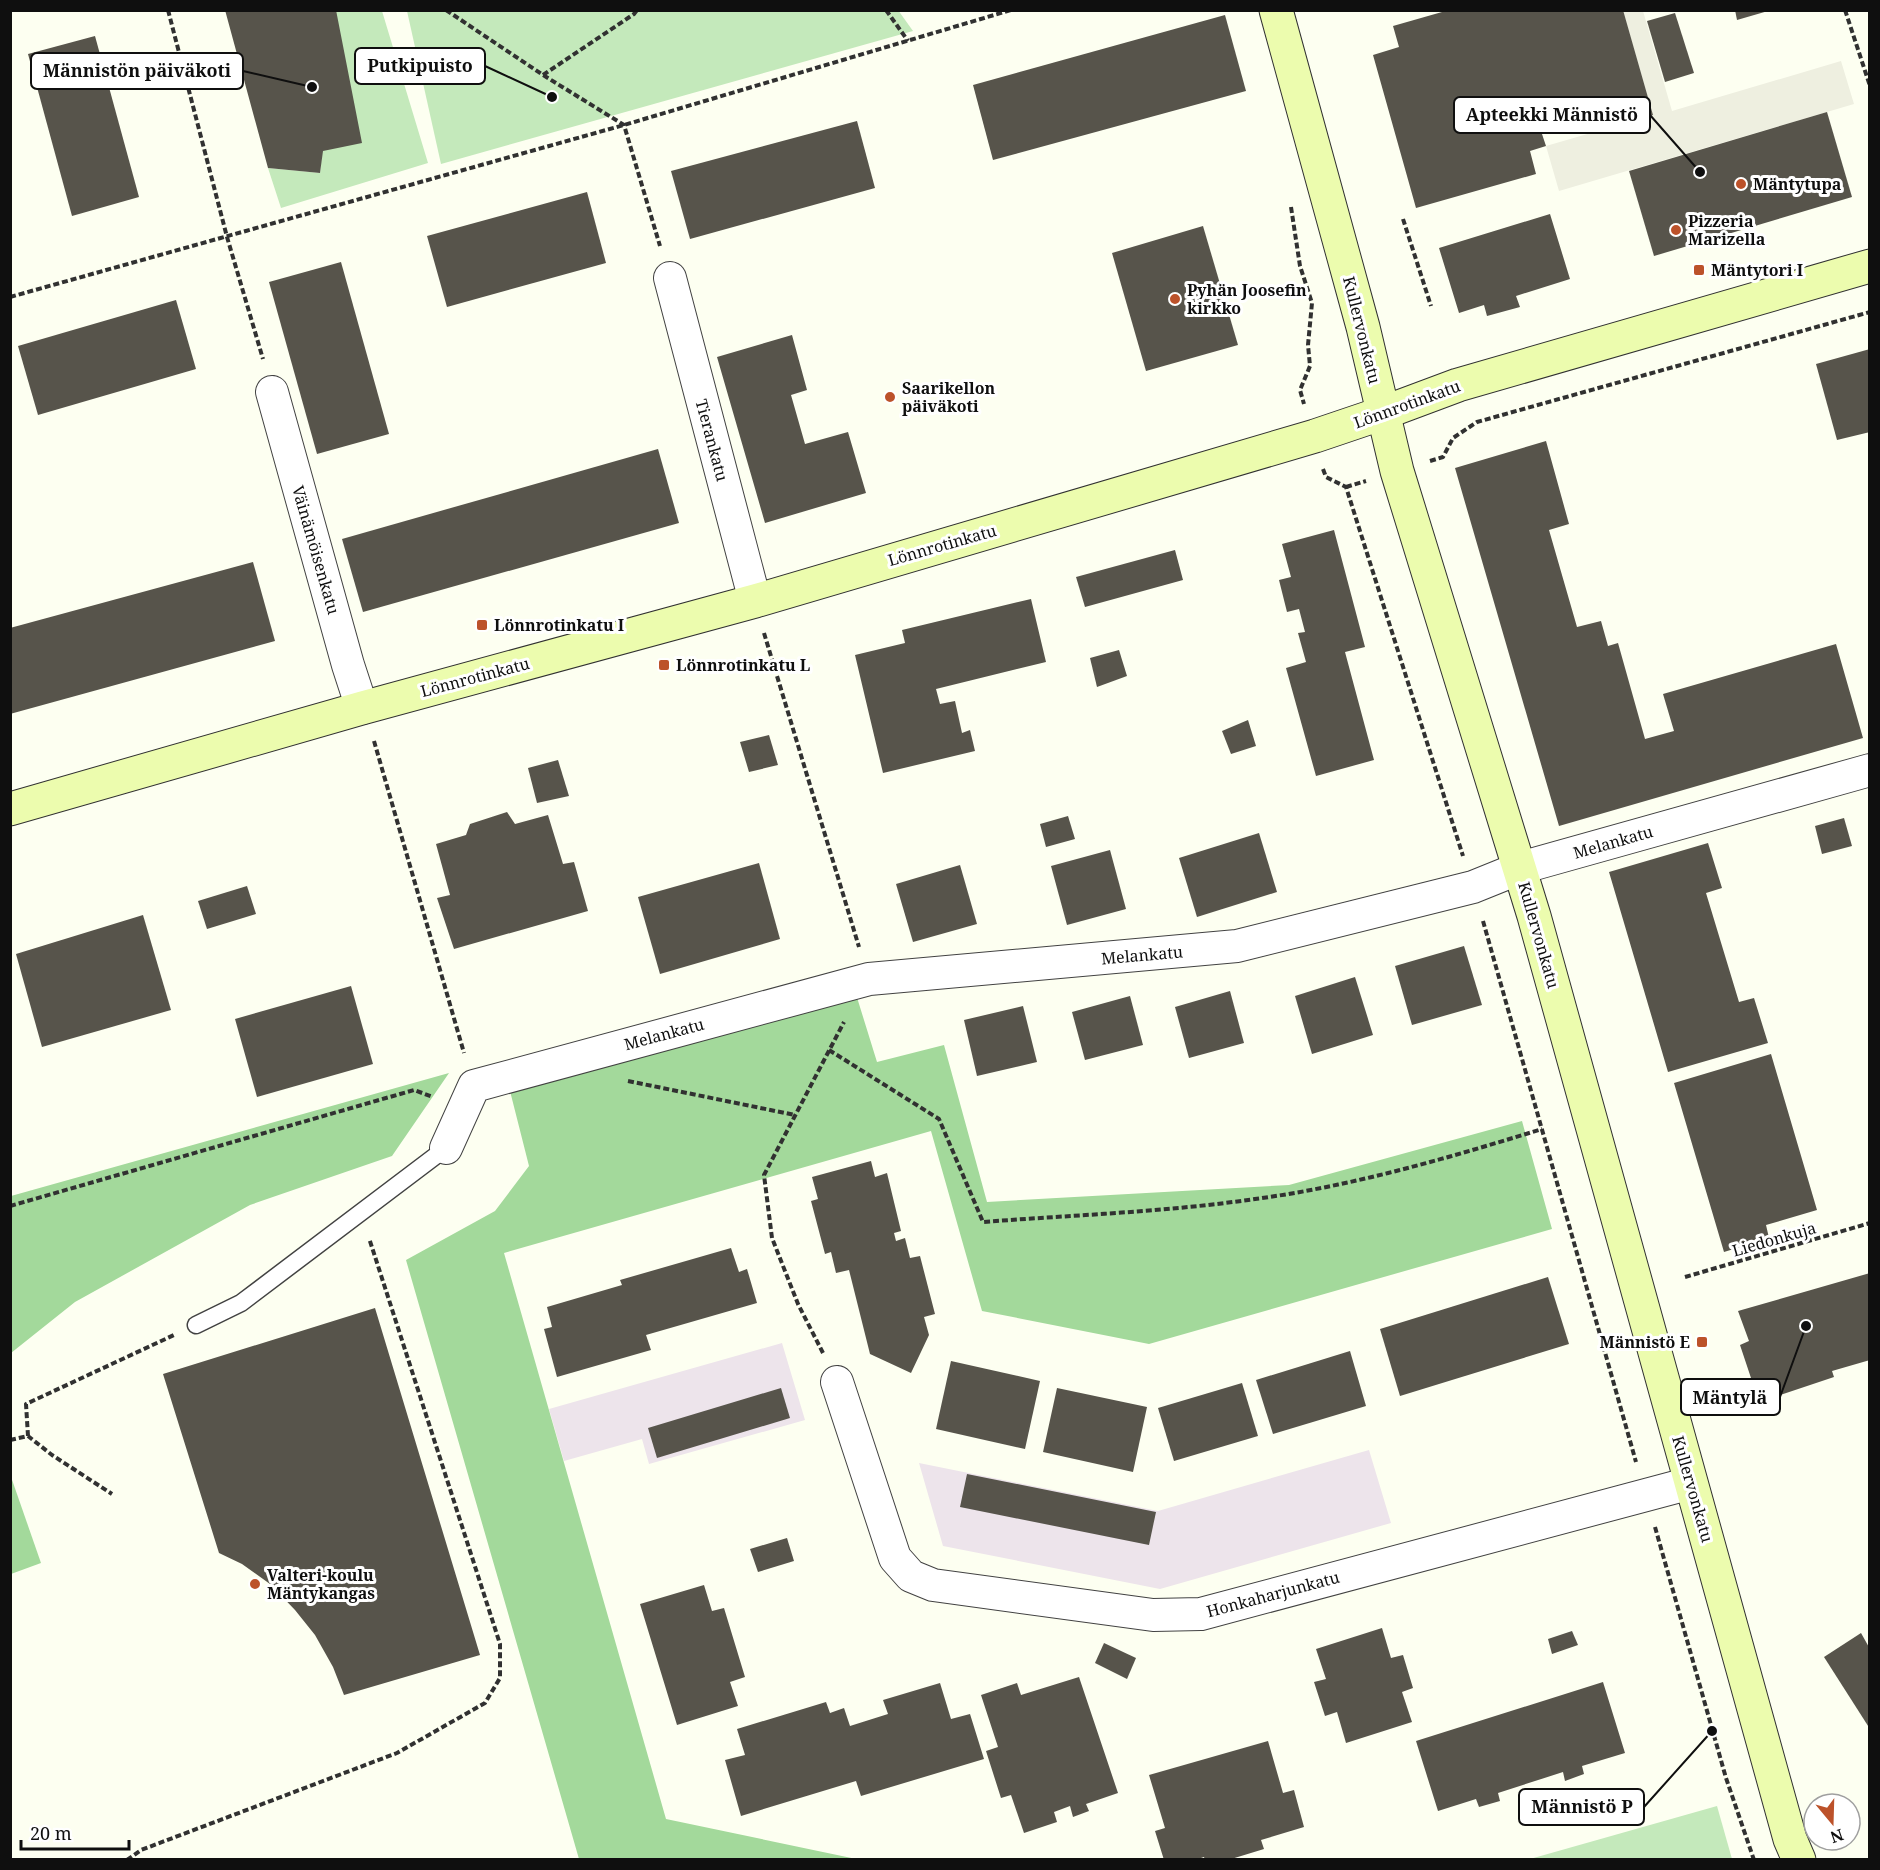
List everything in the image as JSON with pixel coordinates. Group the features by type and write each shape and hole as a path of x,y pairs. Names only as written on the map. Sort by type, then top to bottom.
{"main road":[{"name":"Kullervonkatu","path":"1276,10 1360,315 1397,471 1520,868 1790,1839 1799,1860"},
{"name":"Lönnrotinkatu","path":"10,809 362,708 755,601 1315,436 1383,414 1458,385 1869,266"}],"street":[{"name":"Tierankatu","path":"670,278 755,601"},
{"name":"Väinämöisenkatu","path":"272,392 362,708"},
{"name":"Melankatu","path":"468,1098 869,979 1238,946 1473,887 1520,868 1869,770"},
{"path":"446,1148 468,1098"},
{"name":"Honkaharjunkatu","path":"837,1382 895,1558 911,1576 933,1585 1153,1615 1201,1614 1691,1483"}],"lane":[{"path":"196,1325 241,1303 446,1148"}],"path":[{"path":"168,10 227,237 272,392"},
{"path":"446,10 543,75 624,125 670,278"},
{"path":"543,75 638,10"},
{"path":"886,10 908,41"},
{"path":"10,297 624,125 1011,10"},
{"path":"1845,10 1869,86"},
{"path":"1289,196 1300,266 1312,303 1308,345 1310,366 1300,390 1326,477 1346,487 1443,457 1453,438 1477,422 1869,312"},
{"path":"1403,219 1431,306"},
{"path":"1346,487 1473,887 1726,1778 1754,1860"},
{"path":"755,601 869,979 764,1175 772,1238 798,1304 837,1382"},
{"path":"10,1206 414,1090 468,1098 375,744 362,708"},
{"path":"829,1050 939,1119 983,1222 1256,1199 1332,1185 1431,1162 1542,1129"},
{"path":"619,1079 795,1115"},
{"path":"127,1860 141,1851 397,1753 485,1703 500,1678 500,1644 361,1212"},
{"name":"Liedonkuja","path":"1684,1278 1869,1223"},
{"path":"112,1494 52,1455 28,1436 26,1404 196,1325"},
{"path":"10,1440 28,1436"}],"shaded area":[{"path":"1623,11 1643,11 1672,111 1841,61 1854,104 1559,191 1546,146 1653,115"},
{"path":"782,1343 805,1420 649,1464 642,1439 564,1461 549,1409"},
{"path":"1369,1450 1391,1523 1160,1589 943,1546 919,1463 1158,1511"}],"green space":[{"path":"898,10 913,31 441,164 407,11"},
{"path":"336,11 382,11 428,163 281,208 268,168 320,173"},
{"path":"855,991 877,1062 944,1045 987,1202 1289,1185 1522,1121 1552,1229 1149,1344 982,1311 931,1131 504,1253 666,1819 861,1860 579,1859 406,1260 495,1211 529,1166 510,1091"},
{"path":"449,1073 392,1156 250,1205 75,1302 11,1353 11,1196"},
{"path":"10,1474 41,1563 11,1574 10,1574"},
{"path":"1717,1806 1732,1859 1530,1859"}],"building":[{"path":"225,10 336,10 362,143 323,151 320,173 268,168"},
{"path":"1449,10 1623,10 1653,115 1609,128 1605,113 1541,131 1546,146 1530,151 1536,174 1416,208 1373,55 1399,47 1393,26"},
{"path":"1735,10 1768,10 1768,11 1737,20"},
{"path":"1675,13 1694,73 1665,82 1647,21"},
{"path":"1225,15 1246,91 993,160 973,85"},
{"path":"95,36 139,197 72,216 28,54"},
{"name":"Mäntytupa","path":"1827,112 1852,197 1654,256 1629,171"},
{"path":"857,121 875,188 690,239 671,171"},
{"path":"587,192 606,263 447,307 427,236"},
{"path":"1550,214 1570,279 1516,296 1520,307 1487,316 1484,305 1459,313 1439,248"},
{"name":"Pyhän Joosefin kirkko","path":"1203,226 1238,345 1146,371 1112,253"},
{"path":"341,262 389,434 317,454 269,282"},
{"path":"176,300 196,369 38,415 18,346"},
{"path":"792,335 807,390 791,395 805,444 848,432 866,493 765,523 717,357"},
{"path":"1870,349 1870,432 1837,440 1816,364"},
{"path":"1546,441 1569,524 1549,530 1577,627 1601,621 1608,646 1618,643 1645,739 1674,731 1663,694 1836,644 1863,738 1559,826 1455,468"},
{"path":"658,449 679,523 363,612 342,539"},
{"path":"1334,530 1365,647 1345,652 1374,760 1316,776 1286,668 1306,662 1298,633 1305,632 1299,609 1287,612 1279,580 1291,577 1282,544"},
{"path":"1175,550 1183,580 1085,607 1076,577"},
{"path":"253,562 275,641 10,714 10,628"},
{"path":"1031,599 1046,662 936,689 940,704 955,701 962,733 970,730 975,751 883,773 855,655 905,643 902,630"},
{"path":"1119,650 1127,676 1097,687 1090,658"},
{"path":"1248,720 1256,746 1231,754 1222,731"},
{"path":"769,735 778,765 749,772 740,742"},
{"path":"558,760 569,796 537,803 528,768"},
{"path":"507,812 515,824 548,815 563,864 574,862 588,911 454,949 437,898 450,895 436,844 466,835 470,824"},
{"path":"1068,816 1075,839 1046,847 1040,824"},
{"path":"1844,818 1852,846 1822,854 1815,826"},
{"path":"1259,833 1277,892 1197,917 1179,858"},
{"path":"1708,843 1722,888 1706,893 1739,1002 1754,998 1768,1043 1668,1072 1609,872"},
{"path":"1110,850 1126,909 1067,925 1051,866"},
{"path":"759,863 780,939 660,974 638,897"},
{"path":"960,865 977,924 913,942 896,884"},
{"path":"247,886 256,914 207,929 198,901"},
{"path":"143,915 171,1010 42,1047 16,954"},
{"path":"1464,946 1482,1005 1412,1025 1395,966"},
{"path":"1355,977 1373,1035 1312,1054 1295,996"},
{"path":"351,986 373,1064 257,1097 235,1019"},
{"path":"1230,991 1244,1043 1189,1058 1175,1007"},
{"path":"1130,996 1143,1045 1085,1060 1072,1012"},
{"path":"1023,1006 1037,1062 977,1076 964,1020"},
{"path":"1771,1054 1817,1210 1766,1225 1769,1238 1724,1252 1674,1083"},
{"path":"871,1161 875,1177 887,1173 901,1231 894,1233 896,1241 905,1238 910,1258 920,1256 935,1314 924,1317 929,1335 911,1373 870,1354 849,1270 836,1273 831,1252 825,1254 811,1201 818,1199 812,1177"},
{"path":"731,1248 739,1272 747,1269 757,1303 646,1335 651,1350 557,1377 544,1329 552,1327 547,1307 622,1285 620,1280"},
{"path":"1870,1273 1870,1360 1832,1371 1834,1377 1759,1402 1740,1345 1749,1341 1738,1311"},
{"path":"1548,1277 1569,1344 1400,1396 1380,1329"},
{"path":"375,1308 480,1655 344,1695 333,1667 315,1635 295,1610 270,1584 242,1564 219,1553 163,1374"},
{"path":"1350,1351 1366,1406 1273,1434 1256,1380"},
{"path":"951,1361 1040,1381 1025,1449 936,1429"},
{"path":"1242,1383 1258,1436 1174,1461 1158,1408"},
{"path":"781,1388 790,1418 657,1458 648,1428"},
{"path":"1057,1388 1147,1407 1133,1472 1043,1452"},
{"path":"967,1474 1156,1512 1149,1545 960,1507"},
{"path":"787,1538 794,1561 758,1572 750,1549"},
{"path":"704,1585 712,1611 724,1608 745,1677 730,1682 738,1706 677,1725 640,1604"},
{"path":"1382,1628 1391,1658 1403,1655 1413,1688 1402,1692 1412,1722 1346,1743 1337,1712 1325,1716 1314,1682 1326,1679 1316,1649"},
{"path":"1572,1631 1578,1645 1552,1654 1548,1639"},
{"path":"1861,1633 1870,1649 1870,1729 1824,1657"},
{"path":"1104,1643 1136,1658 1127,1679 1095,1663"},
{"path":"1079,1677 1118,1793 1086,1804 1089,1811 1073,1817 1070,1806 1054,1812 1057,1822 1024,1833 1011,1795 1001,1798 986,1751 998,1747 981,1695 1017,1683 1021,1695"},
{"path":"1603,1682 1625,1753 1582,1766 1584,1774 1565,1781 1563,1772 1498,1793 1500,1801 1479,1807 1476,1799 1438,1811 1416,1741"},
{"path":"940,1683 951,1719 970,1714 984,1759 861,1796 856,1781 741,1816 725,1760 745,1755 737,1729 826,1702 830,1713 844,1708 850,1726 888,1714 883,1700"},
{"path":"1268,1741 1283,1793 1294,1790 1304,1827 1261,1840 1264,1849 1228,1860 1205,1860 1204,1857 1195,1860 1164,1860 1155,1831 1165,1828 1149,1775"}],"place":[{"name":"Männistön päiväkoti","path":"312,87"},
{"name":"Putkipuisto","path":"552,97"},
{"name":"Apteekki Männistö","path":"1700,172"},
{"name":"Mäntytupa","path":"1741,184"},
{"name":"Pizzeria Marizella","path":"1676,230"},
{"name":"Mäntytori I","path":"1699,270"},
{"name":"Pyhän Joosefin kirkko","path":"1175,299"},
{"name":"Saarikellon päiväkoti","path":"890,397"},
{"name":"Lönnrotinkatu I","path":"482,625"},
{"name":"Lönnrotinkatu L","path":"664,665"},
{"name":"Mäntylä","path":"1806,1326"},
{"name":"Männistö E","path":"1702,1342"},
{"name":"Valteri-koulu Mäntykangas","path":"255,1584"},
{"name":"Männistö P","path":"1712,1731"}]}
